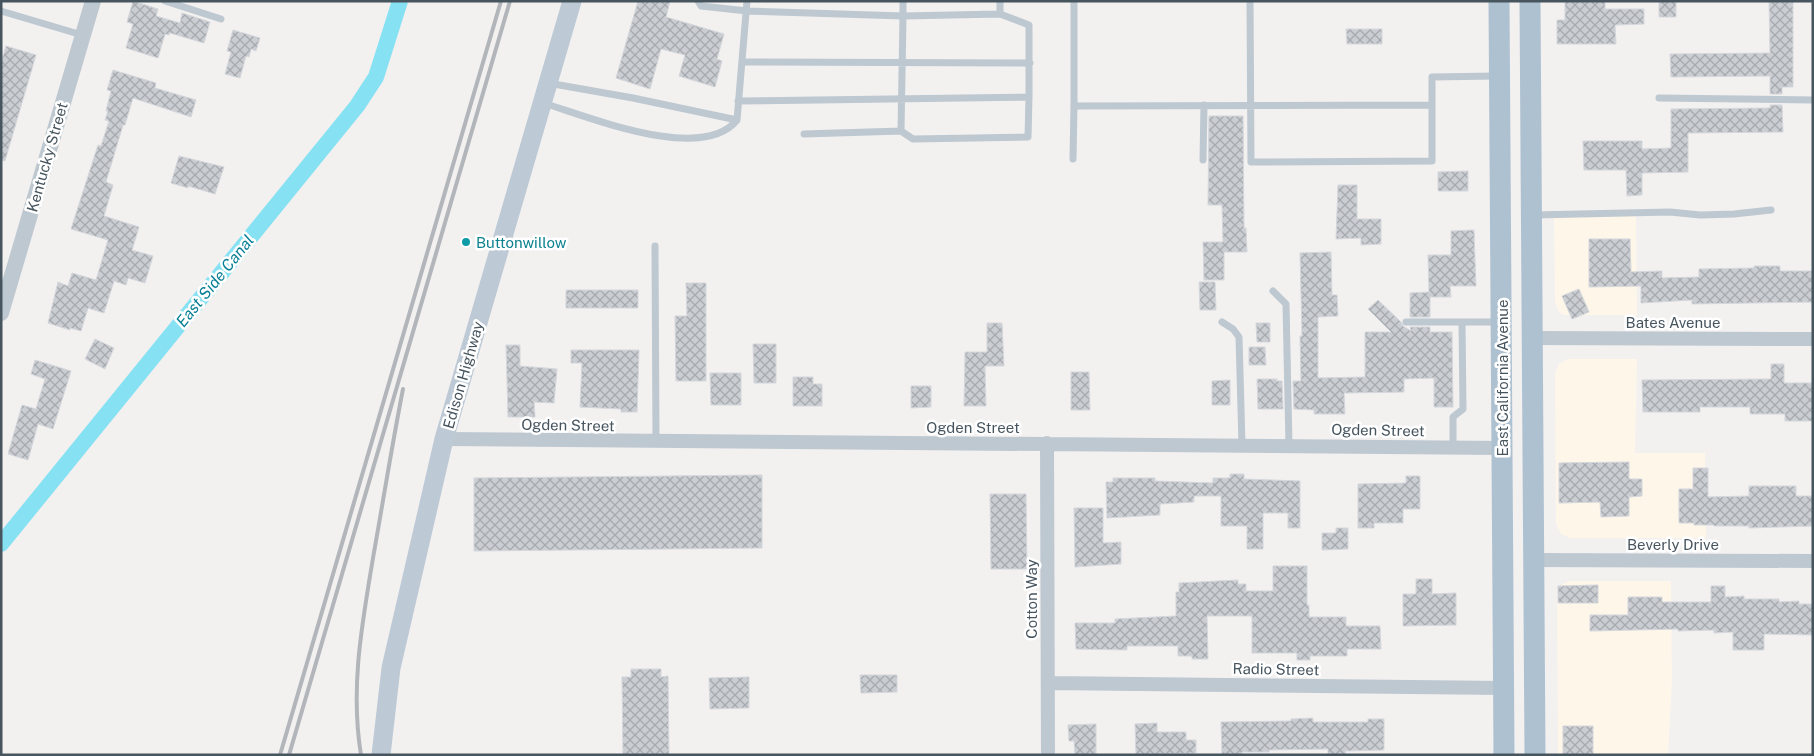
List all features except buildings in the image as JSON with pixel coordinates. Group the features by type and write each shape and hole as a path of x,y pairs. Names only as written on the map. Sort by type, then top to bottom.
{"main road":[{"name":"Edison Highway","path":"381,755 391,668 444,439 572,1"},
{"name":"East California Avenue","path":"1499,1 1504,755"},
{"name":"East California Avenue","path":"1530,1 1535,755"},
{"path":"1499,76 1511,83 1516,95 1531,213"},
{"path":"1501,202 1514,232 1516,316 1521,332 1532,338"}],"street":[{"name":"Kentucky Street","path":"1,313 92,1"},
{"name":"Bates Avenue","path":"1532,338 1813,339"},
{"name":"Ogden Street","path":"444,439 1502,448"},
{"name":"Cotton Way","path":"1046,443 1048,755"},
{"name":"Beverly Drive","path":"1534,560 1813,561"},
{"name":"Radio Street","path":"1048,683 1504,688"}],"lane":[{"path":"165,1 221,18"},
{"path":"698,1 701,6 747,12 903,16 1000,14 1029,25 1028,137 913,139 901,131 804,134"},
{"path":"542,103 615,127 648,134 688,138 712,136 721,133 732,126 736,120 748,1"},
{"path":"901,131 903,1"},
{"path":"1000,1 1000,14"},
{"path":"1073,159 1074,1"},
{"path":"1250,1 1251,162 1432,161 1432,77 1499,76"},
{"path":"1,11 83,35"},
{"path":"742,62 1030,63"},
{"path":"548,83 633,98 736,120"},
{"path":"738,101 1028,97"},
{"path":"1659,98 1813,100"},
{"path":"1203,160 1204,104"},
{"path":"1074,106 1432,104"},
{"path":"1531,213 1660,212 1700,215 1771,210"},
{"path":"655,246 656,442"},
{"path":"1273,291 1286,304 1289,446"},
{"path":"1222,322 1233,329 1239,337 1242,445"},
{"path":"1406,322 1501,322"},
{"path":"1453,448 1453,416 1463,409 1462,322"}],"shaded area":[{"path":"1554,216 1636,216 1637,315 1563,315 1559,312 1555,302"},
{"path":"1568,359 1637,359 1635,453 1705,453 1706,538 1570,538 1561,534 1556,524 1555,373 1559,364"},
{"path":"1569,581 1671,581 1672,681 1668,755 1558,755 1557,595 1560,586"}],"waterway":[{"name":"East Side Canal","path":"1,544 357,106 376,77 400,1"}],"railway":[{"path":"280,755 501,1"},
{"path":"289,755 510,1"},
{"path":"361,755 357,705 361,632 403,389"}],"place":[{"name":"Buttonwillow","path":"466,242"}]}
